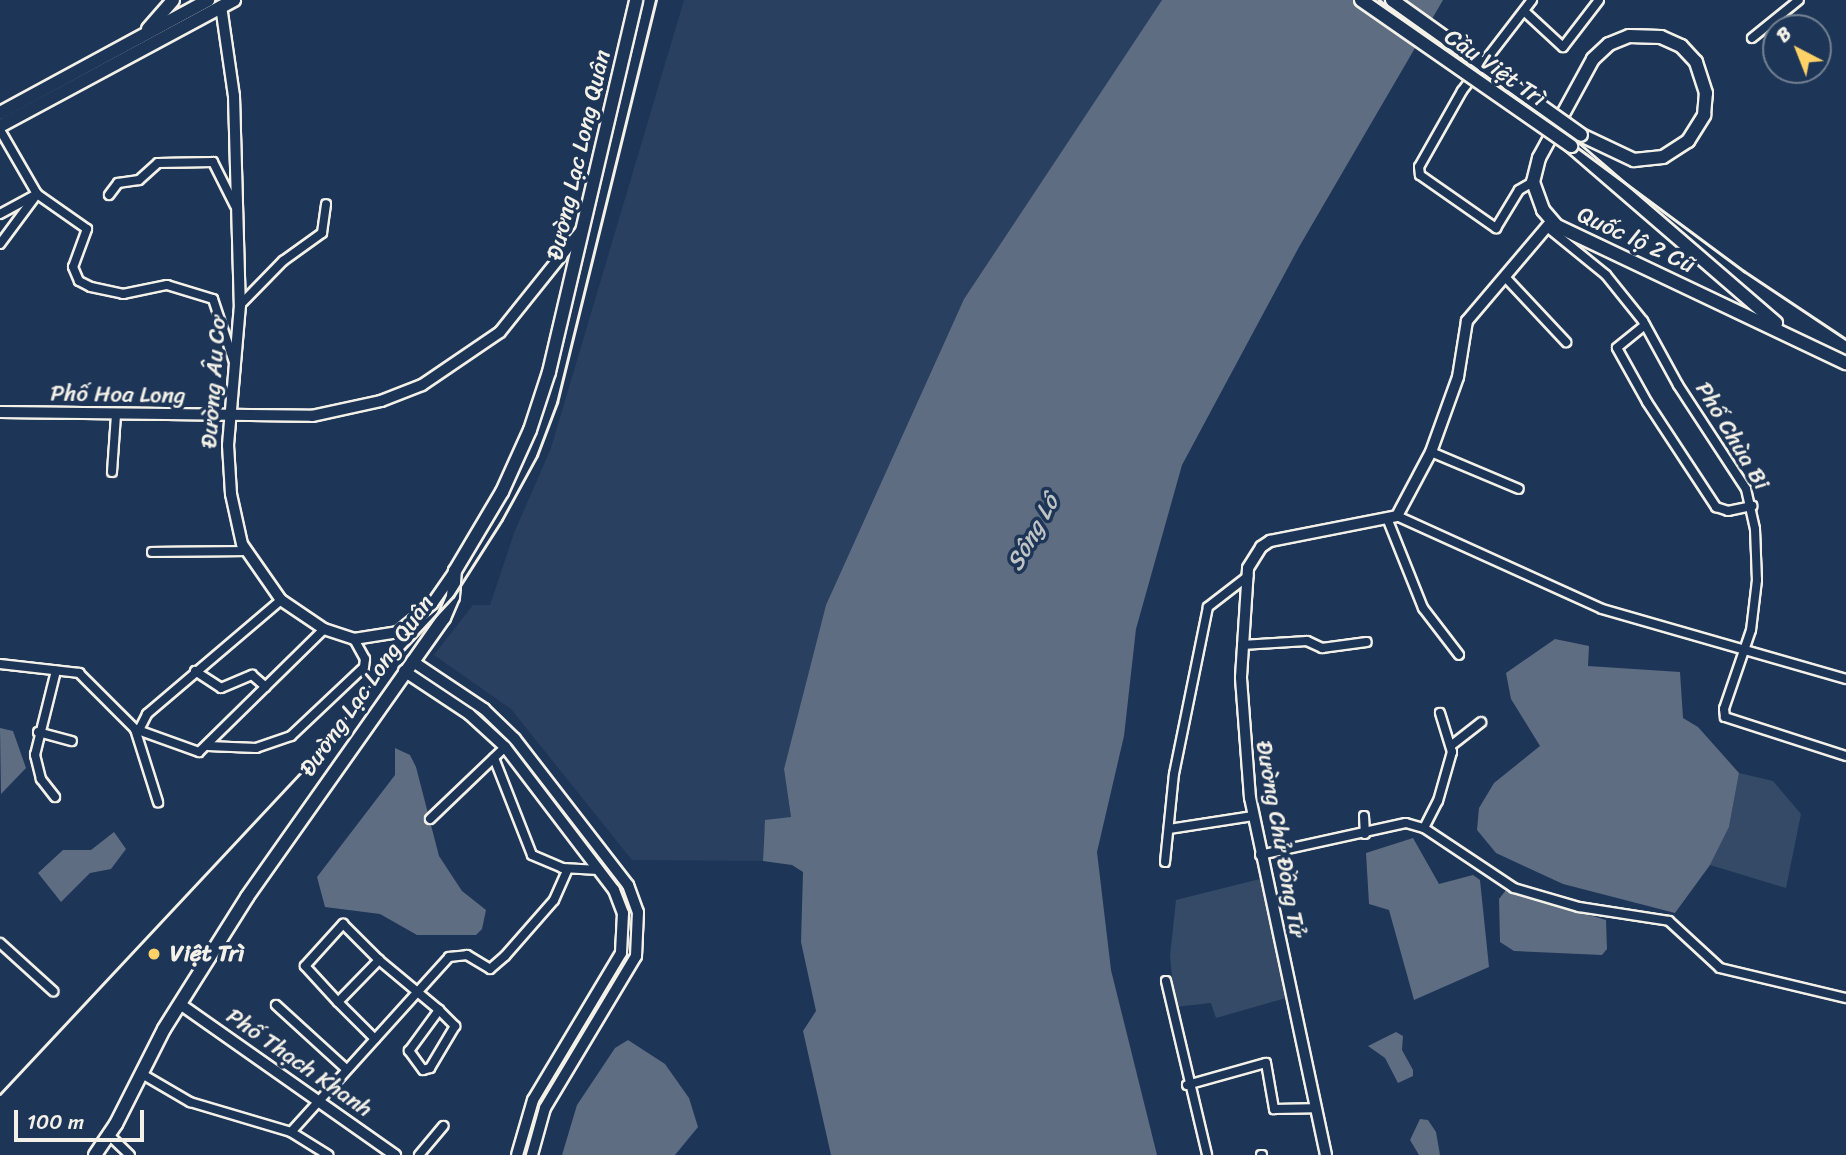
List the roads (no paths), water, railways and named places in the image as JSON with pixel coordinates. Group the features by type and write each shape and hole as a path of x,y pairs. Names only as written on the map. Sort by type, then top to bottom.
{"main road":[{"path":"136,40 173,0"},
{"path":"0,113 136,40 211,4 233,0"},
{"name":"Đường Lạc Long Quân","path":"94,1155 109,1135 180,1004 247,897 444,618 453,597 455,571 502,492 530,430 550,372 636,0"},
{"name":"Cầu Việt Trì","path":"1361,0 1571,146"},
{"name":"Cầu Việt Trì","path":"1392,0 1581,135 1634,160 1663,157 1681,148 1700,125 1706,104 1705,82 1696,62 1671,41 1651,34 1629,36 1609,44 1587,68 1539,158 1533,183"},
{"path":"0,128 211,4"},
{"name":"Quốc lộ 2 Cũ","path":"1571,146 1784,330"},
{"name":"Quốc lộ 2 Cũ","path":"1533,183 1549,224 1784,330 1846,363"},
{"path":"408,666 469,714 505,747 599,870 623,913 621,953 533,1100 516,1155"},
{"path":"408,666 498,721 628,885 638,912 640,941 626,975 545,1108 532,1155"},
{"path":"549,803 559,795"}],"street":[{"path":"1532,0 1462,91 1419,167 1420,175 1496,228 1519,190 1533,183"},
{"path":"1524,11 1563,47 1600,0"},
{"path":"1752,38 1799,0"},
{"name":"Đường Âu Cơ","path":"211,4 222,26 234,96 235,206 240,305 229,416 231,494 245,551 281,600 324,629 354,639 382,638 405,627 432,604 455,571"},
{"path":"0,128 37,194 88,229 73,267 79,281 122,294 167,285 213,299 235,365"},
{"path":"110,195 118,183 139,180 158,163 213,162 235,206"},
{"path":"0,215 37,194"},
{"path":"0,244 37,194"},
{"path":"240,305 283,261 322,233 326,204"},
{"path":"1392,517 1431,453 1458,377 1467,321 1549,224"},
{"name":"Phố Chùa Bi","path":"1549,224 1606,275 1645,325 1680,388 1740,477 1752,506 1757,580 1744,650 1724,709 1725,717 1846,756"},
{"name":"Phố Hoa Long","path":"0,412 312,416 381,401 422,385 500,332 583,228"},
{"path":"1506,278 1566,342"},
{"path":"1645,325 1617,348 1647,402 1716,507 1728,511 1752,506"},
{"path":"112,472 116,415"},
{"path":"1431,453 1519,489"},
{"path":"1392,517 1602,608 1846,680"},
{"path":"1392,517 1423,608 1459,655"},
{"name":"Đường Chử Đồng Tử","path":"1326,1155 1313,1108 1253,816 1243,736 1242,646 1248,576 1255,554 1270,541 1392,517"},
{"path":"152,552 245,551"},
{"path":"1165,862 1174,774 1208,607 1248,576"},
{"path":"158,802 137,729 144,717 281,600"},
{"path":"0,664 83,676 137,729 199,752 324,629"},
{"path":"208,746 256,748 292,736 364,667 365,659 354,639"},
{"path":"1242,646 1307,641 1321,648 1367,642"},
{"path":"55,797 37,768 38,732 56,671"},
{"path":"195,671 221,688 253,675 266,687"},
{"path":"1424,828 1438,801 1452,745 1440,713"},
{"path":"1452,745 1481,722"},
{"path":"38,732 72,741"},
{"path":"430,820 505,747"},
{"path":"494,758 532,855 551,866 599,870"},
{"path":"1169,829 1253,816"},
{"path":"1364,816 1365,834"},
{"path":"1260,855 1406,824 1424,828 1514,888 1579,907 1669,921 1720,968 1846,998"},
{"path":"291,1132 318,1098 454,954 467,954 490,969 554,900 568,869"},
{"path":"348,915 305,966 375,1039"},
{"path":"343,924 379,960 439,1010 454,1030 430,1068 423,1070 410,1051 439,1010"},
{"path":"2,948 53,991"},
{"path":"338,1002 379,960"},
{"path":"1166,981 1187,1085 1207,1155"},
{"name":"Phố Thạch Khanh","path":"180,1004 318,1098 395,1155"},
{"path":"276,1005 346,1069"},
{"path":"1187,1085 1266,1063 1274,1109 1313,1108"},
{"path":"142,1074 203,1107 291,1132 327,1155"},
{"path":"419,1155 443,1126"},
{"path":"109,1135 130,1155"}],"water":[{"name":"Sông Lô","path":"1162,0 1443,0 1299,247 1182,465 1136,629 1124,736 1097,852 1111,970 1157,1155 831,1155 803,1031 816,1011 801,942 803,872 792,865 763,861 765,820 791,817 784,769 826,605 964,299"},
{"path":"1555,639 1589,646 1588,666 1680,672 1683,718 1698,727 1739,773 1729,827 1710,865 1675,913 1563,884 1496,853 1477,830 1479,808 1494,783 1540,746 1511,699 1506,673"},
{"path":"0,728 13,731 26,768 1,794"},
{"path":"395,748 410,755 416,767 439,856 462,891 486,910 482,929 476,935 417,935 380,914 325,907 317,877 395,775"},
{"path":"114,832 126,849 111,869 90,873 61,902 38,873 63,850 91,850"},
{"path":"1413,838 1439,884 1473,875 1480,880 1489,967 1414,1000 1389,910 1369,904 1366,853"},
{"path":"1506,890 1606,920 1607,949 1602,955 1514,951 1500,942 1499,899"},
{"path":"1396,1032 1403,1036 1402,1050 1413,1070 1413,1076 1398,1083 1385,1058 1368,1046"},
{"path":"628,1040 665,1064 689,1098 698,1127 675,1155 562,1155 577,1105 615,1048"},
{"path":"1420,1119 1428,1120 1436,1132 1440,1155 1419,1155 1410,1140"}],"railway":[{"path":"0,1094 319,753 368,688 453,597 502,520 537,456 557,403 656,0"},
{"path":"1379,0 1744,271 1846,339"}],"place":[{"name":"Việt Trì","path":"154,954"}]}
